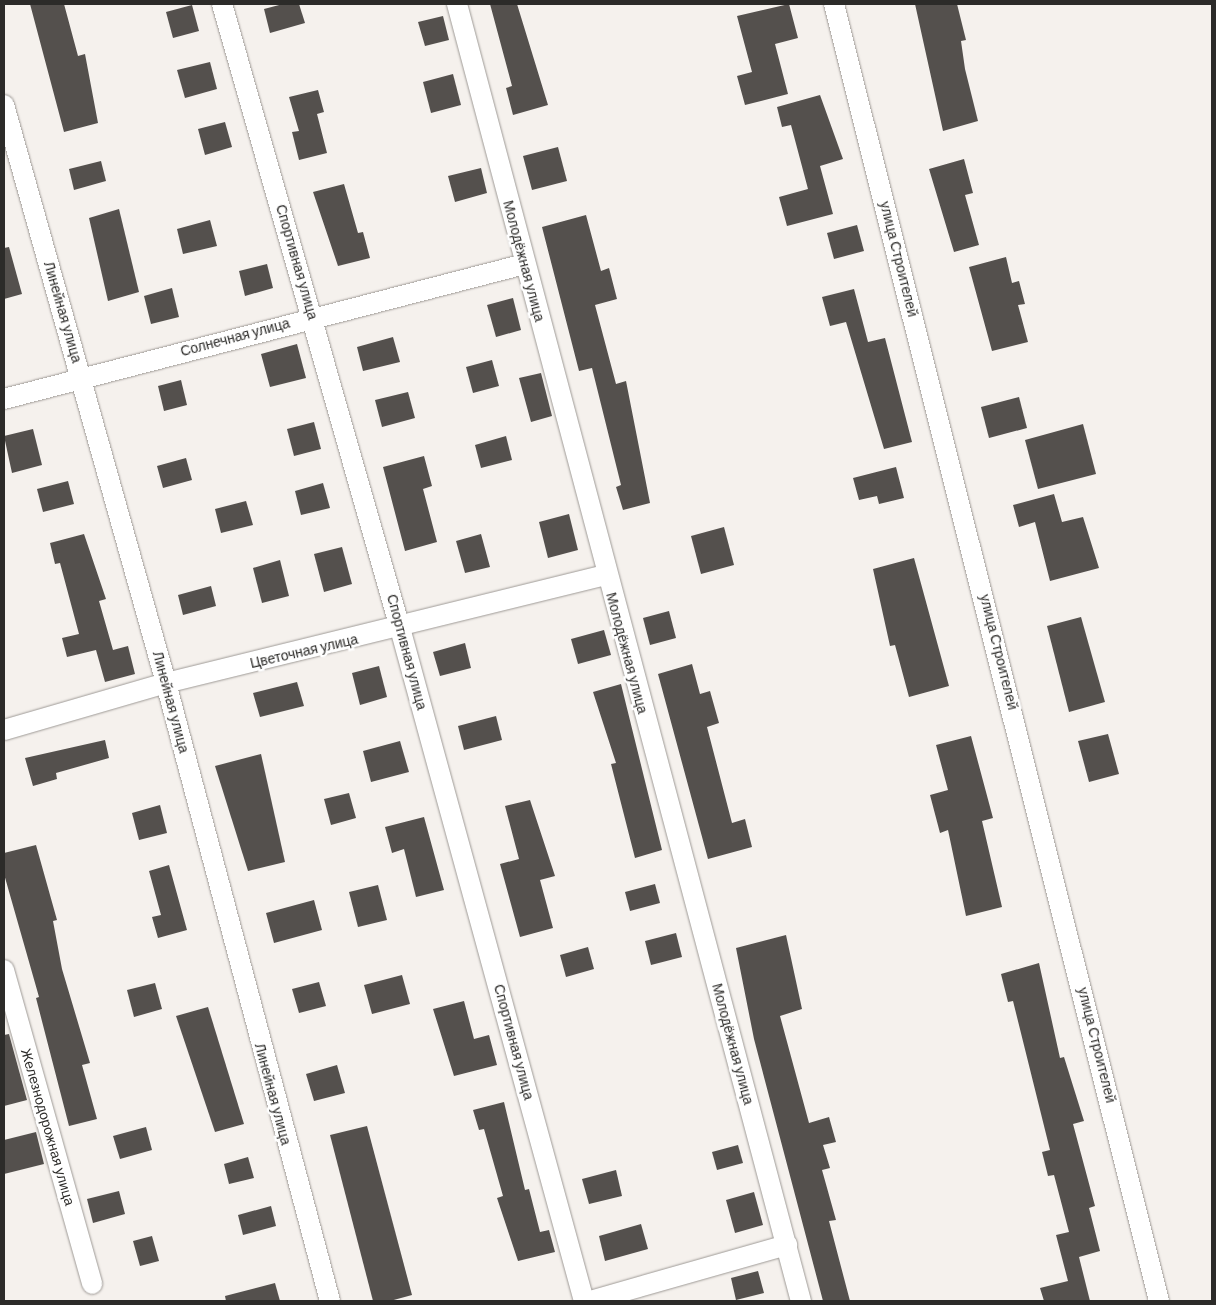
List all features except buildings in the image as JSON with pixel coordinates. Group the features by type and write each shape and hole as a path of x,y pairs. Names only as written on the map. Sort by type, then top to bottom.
{"street":[{"name":"Спортивная улица","path":"222,4 313,316 584,1301"},
{"name":"Молодёжная улица","path":"457,4 606,575 801,1301"},
{"name":"улица Строителей","path":"834,4 1160,1301"},
{"name":"Линейная улица","path":"4,105 82,377 166,683 330,1301"},
{"name":"Солнечная улица","path":"4,399 313,316 525,264"},
{"name":"Цветочная улица","path":"4,730 166,683 400,628 606,575"},
{"name":"Железнодорожная улица","path":"4,970 92,1284"},
{"path":"590,1301 787,1245"}]}
